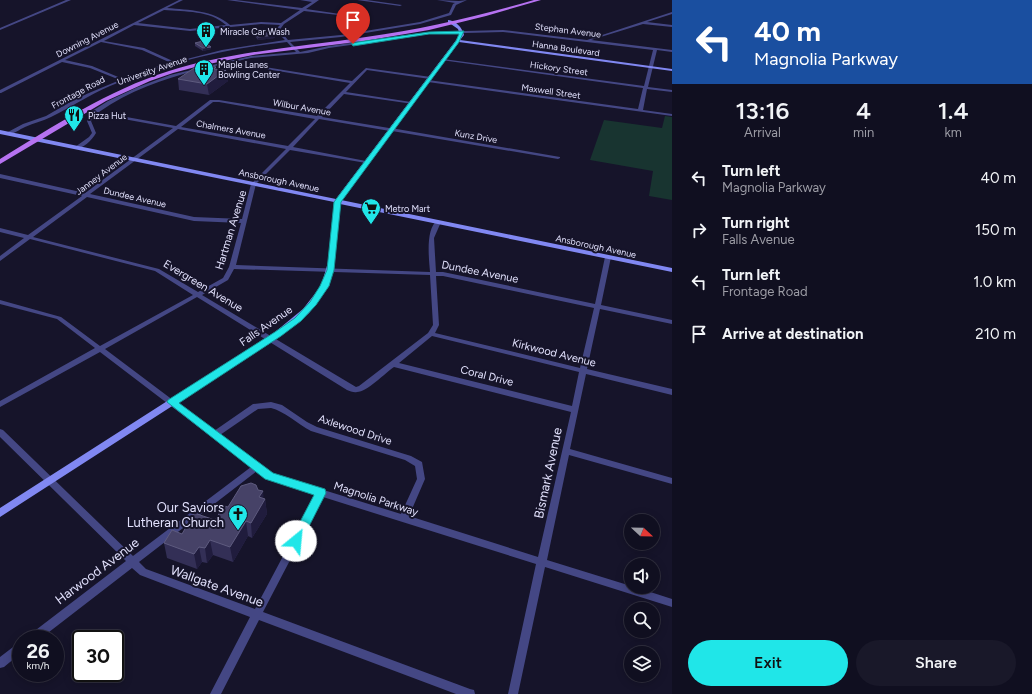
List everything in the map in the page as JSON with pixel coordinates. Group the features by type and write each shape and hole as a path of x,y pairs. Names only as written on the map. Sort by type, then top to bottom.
{"main road":[{"name":"University Avenue","path":"451,22 526,0"},
{"name":"University Avenue","path":"0,162 34,137 92,105 113,94 159,76 221,59 295,49 451,22 539,0"},
{"name":"University Avenue","path":"38,130 101,94 152,73 217,56 295,49"},
{"name":"University Avenue","path":"20,142 26,138 34,137"}],"street":[{"path":"0,29 69,0"},
{"name":"Downing Avenue","path":"0,92 181,0"},
{"path":"229,0 338,14"},
{"path":"302,0 316,1"},
{"path":"359,0 400,5"},
{"path":"439,0 458,2"},
{"path":"439,17 452,12 453,5 465,0"},
{"path":"295,49 278,30 281,24 316,1"},
{"path":"164,9 216,16 228,26"},
{"path":"587,41 672,12"},
{"path":"439,17 451,22 460,28 462,32"},
{"name":"Frontage Road","path":"8,134 25,125 48,117 79,99 121,80 174,62 222,51 287,40 320,38 382,30 420,23 439,17"},
{"path":"134,24 182,30 265,23 281,24"},
{"path":"641,23 672,26"},
{"name":"Stephan Avenue","path":"462,32 503,31 672,51"},
{"path":"337,202 390,129 458,41 462,32"},
{"path":"77,148 94,133 89,121 90,115 94,112 118,98 151,84 183,73 226,62 295,49 329,47 429,33 462,32"},
{"path":"100,41 143,49 174,62"},
{"name":"Hanna Boulevard","path":"458,41 672,70"},
{"path":"640,111 655,49"},
{"path":"62,60 92,67 121,80"},
{"name":"Hickory Street","path":"443,60 672,91"},
{"path":"226,62 354,82"},
{"name":"Maxwell Street","path":"366,69 672,115"},
{"name":"Hartman Avenue","path":"0,404 226,279 232,267 254,184 366,69"},
{"path":"343,93 411,103"},
{"name":"Wilbur Avenue","path":"212,101 390,129"},
{"name":"Janney Avenue","path":"0,259 212,101"},
{"name":"Chalmers Avenue","path":"94,112 366,162"},
{"name":"Kunz Drive","path":"390,129 558,158"},
{"path":"0,132 26,138"},
{"name":"Ansborough Avenue","path":"34,137 133,160 672,270"},
{"name":"Dundee Avenue","path":"0,176 194,219 244,221"},
{"name":"Falls Avenue","path":"0,513 270,340 298,319 313,303 325,286 330,270 337,202"},
{"path":"393,364 431,334 436,325 431,238 438,222"},
{"name":"Evergreen Avenue","path":"0,230 157,270 350,388 356,390 362,388 393,364"},
{"name":"Bismark Avenue","path":"513,694 575,410 596,306 608,257"},
{"name":"Dundee Avenue","path":"232,267 443,274 672,322"},
{"name":"Magnolia Parkway","path":"0,302 59,318 269,476 672,604"},
{"name":"Kirkwood Avenue","path":"431,334 672,392"},
{"name":"Coral Drive","path":"393,364 575,410"},
{"name":"Axlewood Drive","path":"215,434 256,406 271,405 280,407 304,424 314,429 408,458 419,464 421,479 403,519"},
{"name":"Wallgate Avenue","path":"0,432 143,572 470,694"},
{"path":"565,451 672,481"},
{"name":"Harwood Avenue","path":"44,630 256,467"},
{"path":"215,694 321,493"},
{"path":"0,663 12,654"}],"green space":[{"path":"665,116 672,117 672,200 649,196 653,171 590,160 604,120 662,128"}],"building":[{"path":"270,30 275,35 258,37 253,32"},
{"path":"203,41 211,47 203,48 195,43"},
{"path":"200,64 216,67 214,69 226,70 207,84 178,79"},
{"path":"251,483 256,485 258,490 263,491 259,497 265,499 251,523 246,521 230,547 210,540 205,548 199,547 194,554 164,543 172,530 182,534 194,513 215,520 224,506 228,507 241,486"}],"place":[{"name":"Miracle Car Wash","path":"206,48"},
{"name":"Maple Lanes Bowling Center","path":"204,86"},
{"name":"Pizza Hut","path":"74,132"},
{"name":"Metro Mart","path":"371,225"},
{"name":"Our Saviors Lutheran Church","path":"238,531"}],"route":[{"path":"296,541 321,493 269,476 172,402 288,327 298,319 320,295 325,286 330,270 337,202 458,41 462,35 462,32 429,33 353,44"}]}
